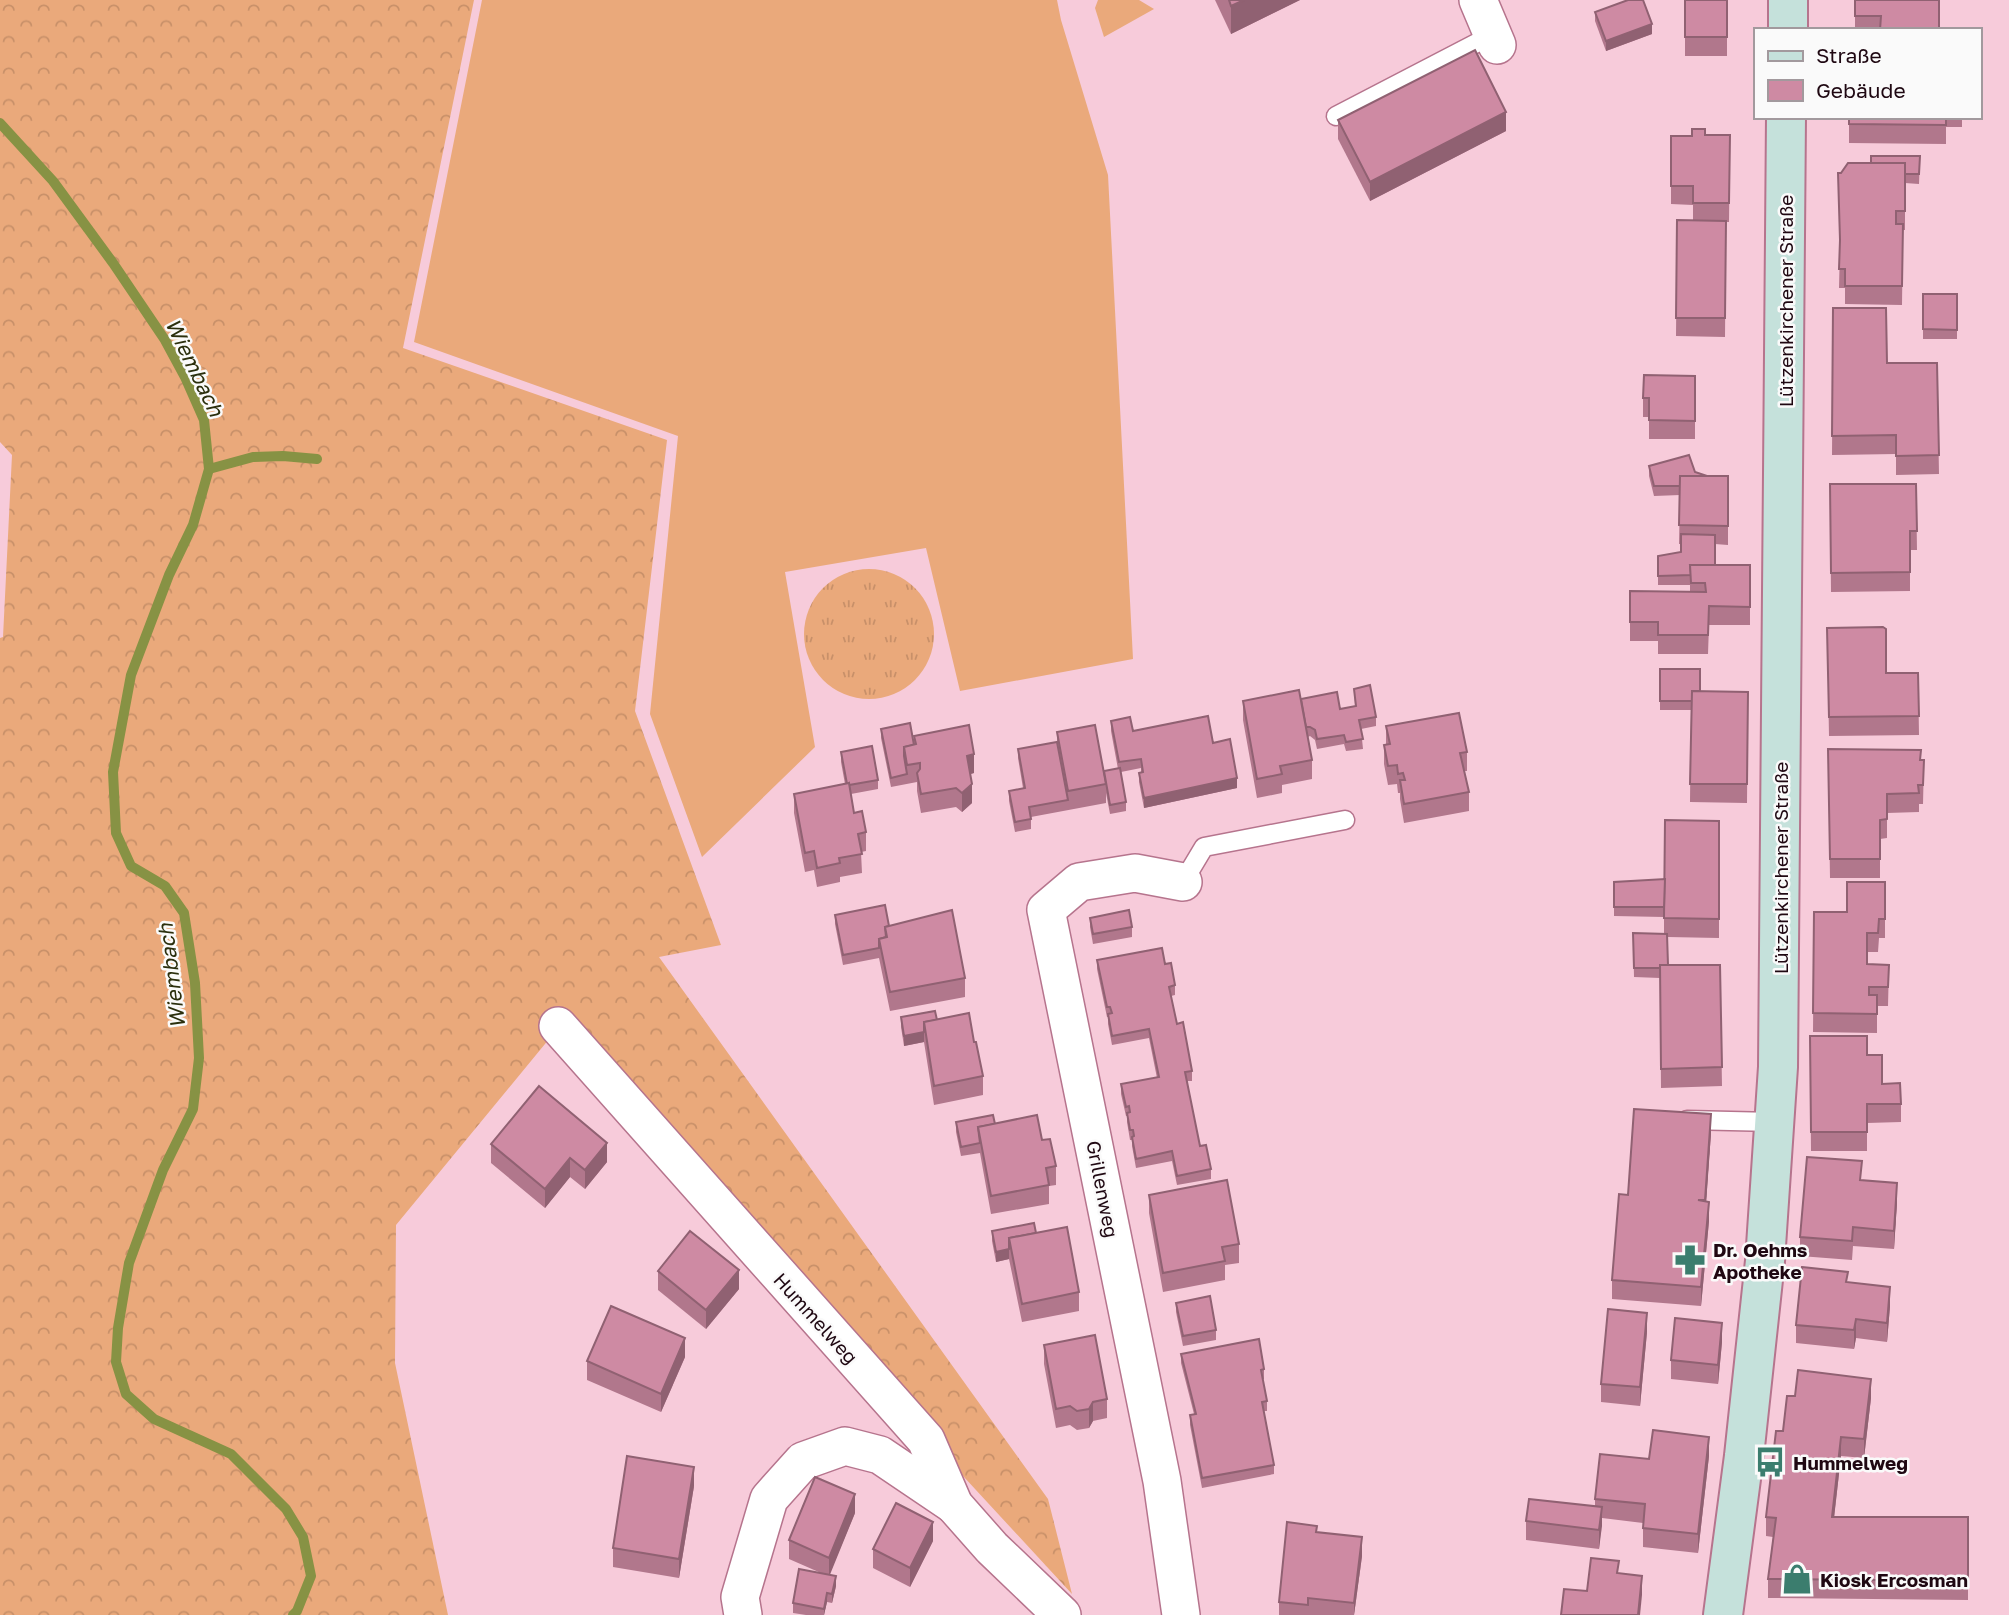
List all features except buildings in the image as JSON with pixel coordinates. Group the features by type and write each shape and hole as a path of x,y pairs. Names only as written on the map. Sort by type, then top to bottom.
{"main road":[{"path":"1788,0 1788,28"},
{"name":"Lützenkirchener Straße","path":"1723,1615 1764,1275 1779,1053 1786,119"}],"street":[{"path":"1478,0 1494,40"},
{"name":"Grillenweg","path":"1181,1615 1162,1480 1046,910 1079,882 1135,873 1183,882"},
{"name":"Hummelweg","path":"558,1026 926,1440 954,1505 992,1548 1062,1615"},
{"path":"743,1615 740,1597 769,1499 803,1461 845,1446 880,1455 954,1505"}],"lane":[{"path":"1336,116 1494,40"},
{"path":"1183,882 1204,847 1345,820"},
{"path":"1672,1120 1774,1122"}],"green space":[{"path":"0,0 474,0 403,348 667,440 635,711 721,945 659,957 1048,1499 1072,1594 554,1033 396,1225 395,1363 448,1615 0,1615 0,638 3,637 12,455 0,442"},
{"path":"482,0 1057,0 1108,175 1133,659 960,691 926,548 785,572 815,747 702,857 650,714 678,436 414,342"},
{"path":"1098,0 1139,0 1154,9 1104,37 1095,8"},
{"path":"869,569 894,573 915,588 930,609 934,634 930,659 915,680 894,695 869,699 844,695 823,680 808,659 804,634 808,609 823,588 844,573"}],"waterway":[{"name":"Wiembach","path":"0,123 53,181 113,263 165,340 204,420 209,469 193,525 169,575 131,675 113,772 116,833 131,866 165,886 184,913 195,983 199,1058 193,1109 163,1170 129,1263 118,1328 116,1362 126,1394 154,1419 231,1454 286,1509 303,1537 311,1576 293,1615"},
{"path":"209,469 253,457 317,459"}],"place":[{"name":"Dr. Oehms Apotheke","path":"1690,1260"},
{"name":"Hummelweg","path":"1770,1462"},
{"name":"Kiosk Ercosman","path":"1797,1579"}]}
